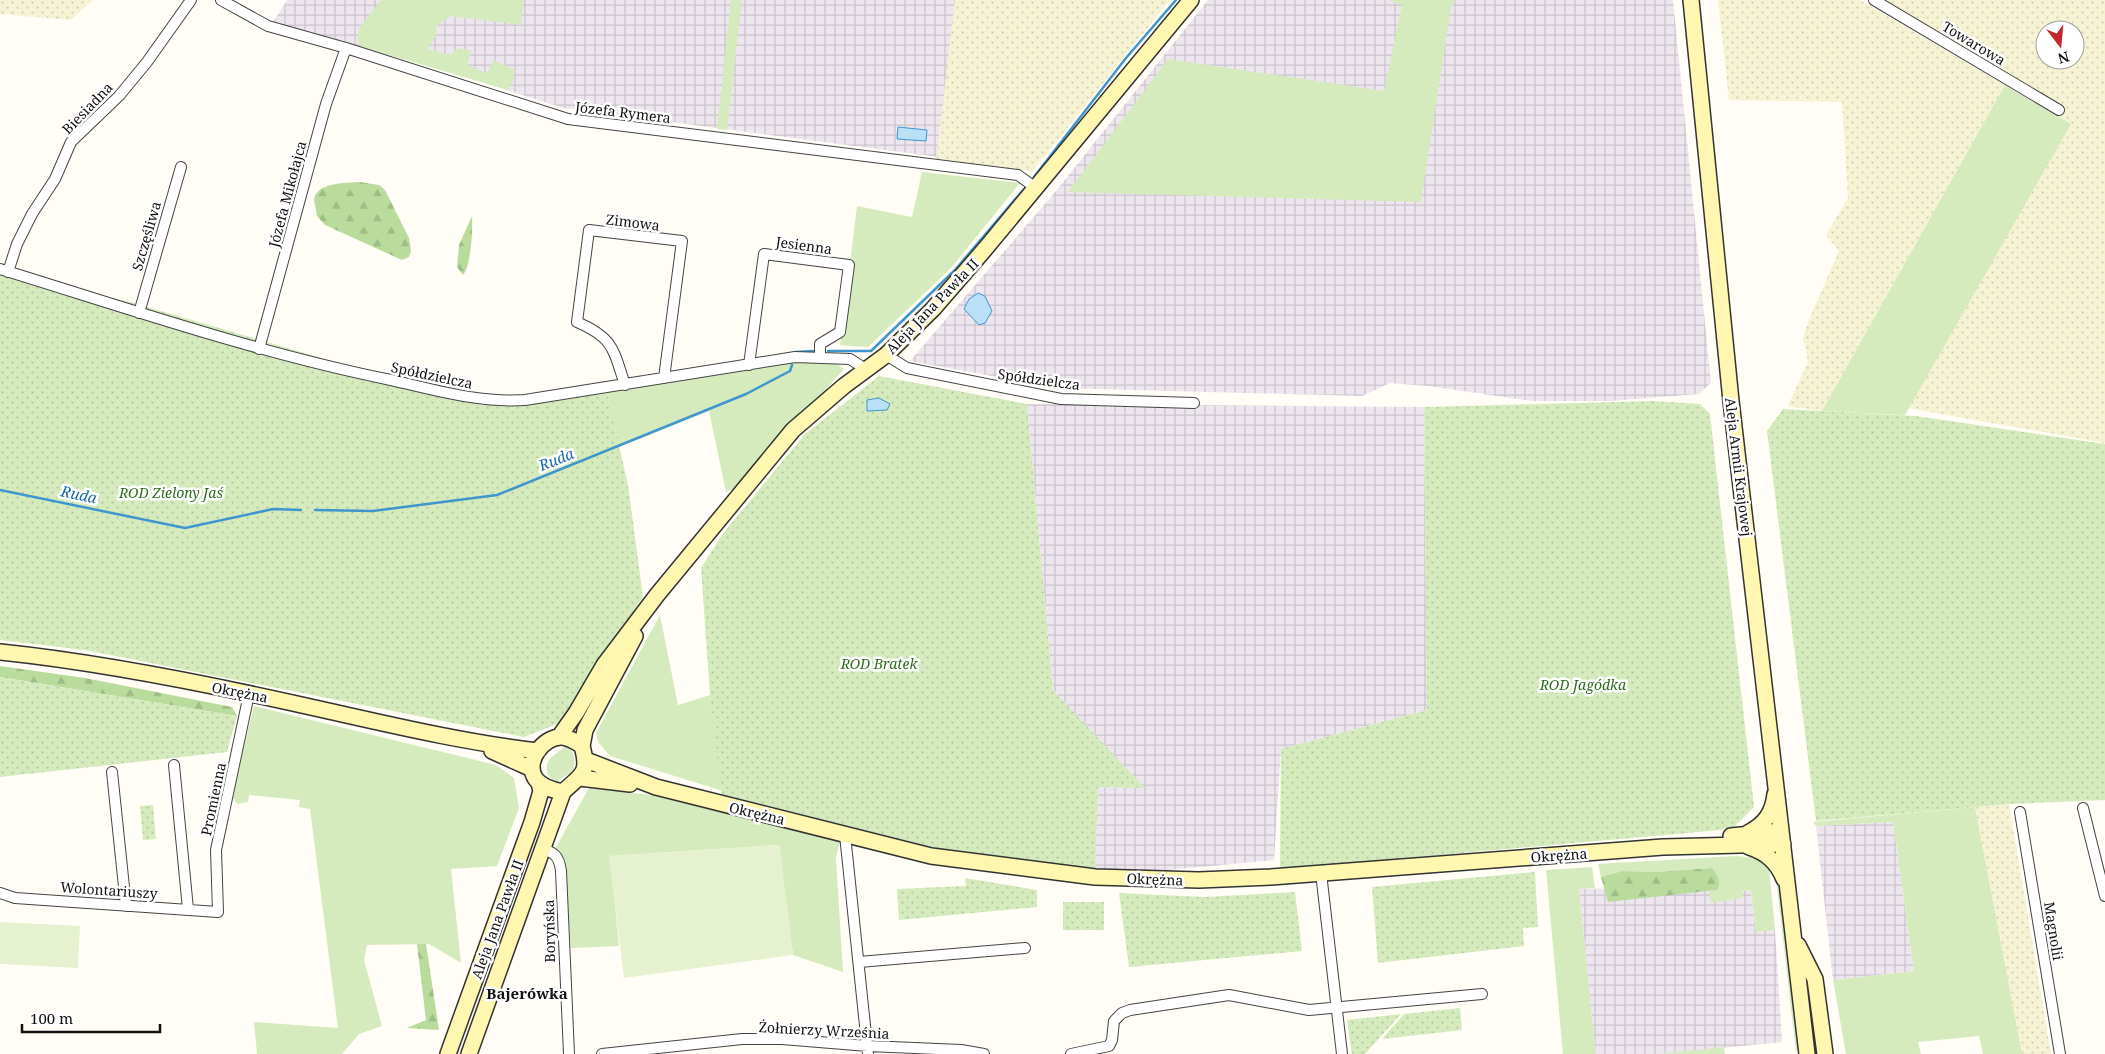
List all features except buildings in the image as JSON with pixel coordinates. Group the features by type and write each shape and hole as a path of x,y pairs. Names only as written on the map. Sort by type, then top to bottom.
{"street":[{"name":"Biesiadna","path":"4,271 24,229 46,190 55,179 71,142 130,82 191,0"},
{"name":"Józefa Rymera","path":"221,0 268,26 346,48 568,120 1018,175 1036,188"},
{"name":"Aleja Jana Pawła II","path":"558,737 576,713 604,664 657,595 793,430 886,355 933,310 1191,0"},
{"name":"Aleja Armii Krajowej","path":"1691,0 1730,401 1776,778 1807,1054"},
{"name":"Towarowa","path":"1874,0 2059,110"},
{"name":"Józefa Mikołajca","path":"259,349 326,104 346,48"},
{"name":"Szczęśliwa","path":"139,313 181,167"},
{"name":"Zimowa","path":"625,385 612,346 598,331 577,322 589,230 682,241 664,378"},
{"name":"Jesienna","path":"749,365 764,254 848,266 840,332 820,344 820,357"},
{"name":"Spółdzielcza","path":"4,271 259,349 334,369 475,399 500,402 625,385 795,357 850,359 866,370"},
{"name":"Spółdzielcza","path":"886,355 907,368 1046,397 1194,403"},
{"name":"Aleja Jana Pawła II","path":"584,753 585,730 657,595"},
{"name":"Okrężna","path":"0,652 81,660 249,694 478,744 538,751"},
{"name":"Promienna","path":"218,912 216,850 249,694"},
{"path":"558,737 566,738 584,753 580,778 562,792 550,789 539,783 532,769 533,759 538,751 547,742 558,737"},
{"name":"Okrężna","path":"478,744 532,769"},
{"name":"Okrężna","path":"584,753 656,787"},
{"path":"174,765 188,909"},
{"path":"112,772 126,906"},
{"name":"Okrężna","path":"580,778 656,787 931,856 1087,876 1199,880 1321,873 1662,847 1713,847 1743,839 1782,837"},
{"path":"1776,778 1774,801 1767,819 1743,839 1773,860 1788,888"},
{"name":"Aleja Jana Pawła II","path":"448,1054 532,822 541,791 539,783"},
{"name":"Aleja Jana Pawła II","path":"469,1054 562,792"},
{"path":"2083,808 2105,896"},
{"name":"Magnolii","path":"2020,812 2060,1054"},
{"path":"846,835 868,1050"},
{"name":"Boryńska","path":"541,848 555,854 559,859 569,1054"},
{"path":"1321,873 1342,1054"},
{"name":"Wolontariuszy","path":"0,893 15,898 218,912"},
{"name":"Aleja Armii Krajowej","path":"1792,933 1815,979 1825,1054"},
{"path":"859,962 1025,948"},
{"path":"1072,1054 1109,1046 1112,1040 1114,1021 1122,1013 1130,1010 1229,996 1245,997 1292,1009 1309,1010 1482,994"},
{"name":"Żołnierzy Września","path":"602,1054 742,1039 800,1040 868,1050 961,1050 984,1054"}],"shaded area":[{"path":"0,0 93,0 71,20 0,14"},
{"path":"287,0 956,0 939,157 563,108 442,69 272,24"},
{"path":"955,0 1170,0 1032,172 936,160"},
{"path":"1208,0 1673,0 1711,383 1699,394 1611,401 1532,401 1428,386 1390,383 1362,396 1058,388 910,361 1056,191"},
{"path":"1718,0 1860,0 2005,85 1822,411 1788,406 1808,361 1803,338 1808,322 1839,251 1826,235 1848,198 1842,102 1729,100"},
{"path":"1886,0 2105,0 2105,443 1907,408 2071,124 2034,103 2040,94 2009,78"},
{"path":"1027,404 1424,407 1427,710 1281,749 1274,860 1095,877 1098,787 1144,788 1053,690"},
{"path":"2009,804 2051,1054 2022,1054 1975,807"},
{"path":"1893,822 1914,971 1833,980 1816,826"},
{"path":"1704,886 1751,891 1756,932 1775,930 1782,1042 1660,1054 1596,1054 1579,889"}],"green space":[{"path":"381,0 524,0 521,25 450,16 437,26 436,36 428,49 449,55 459,48 471,51 467,65 487,73 494,60 515,70 513,82 508,90 362,47 357,40 360,27"},
{"path":"731,0 742,0 727,130 717,129"},
{"path":"1389,0 1455,0 1451,8 1421,202 1068,192 1168,59 1384,91 1402,5"},
{"path":"2005,85 2071,124 1905,415 1822,411"},
{"path":"922,172 1020,183 951,268 868,347 840,345 857,206 912,217"},
{"path":"360,182 379,185 385,190 409,238 411,251 409,257 402,260 325,225 317,216 314,200 320,190 340,183"},
{"path":"472,216 470,256 463,275 457,267 459,245"},
{"name":"ROD Zielony Jaś","path":"0,274 130,302 482,405 607,392 628,485 643,597 562,722 524,737 85,650 0,640"},
{"path":"795,361 835,363 844,369 743,484 726,492 709,411 619,447 607,392"},
{"name":"ROD Bratek","path":"879,376 1027,404 1053,690 1145,788 1098,787 1095,877 931,856 723,805 710,695 701,568 722,535 805,434"},
{"name":"ROD Jagódka","path":"1653,401 1700,404 1710,414 1754,807 1732,829 1280,869 1281,749 1427,710 1424,407"},
{"path":"1783,409 1916,416 2105,444 2105,800 2009,804 1816,821 1767,431"},
{"path":"660,615 678,705 710,695 723,791 610,756 599,743 596,733"},
{"path":"0,666 85,678 232,707 237,716 0,677"},
{"path":"0,677 237,716 227,752 0,777"},
{"path":"254,706 496,765 514,778 519,808 497,866 451,869 461,963 429,944 367,945 364,960 382,1026 359,1034 342,1054 257,1054 254,1022 338,1028 310,809 299,807 300,800 249,795 248,802 237,804 232,796"},
{"path":"565,746 571,750 574,756 574,769 556,783 548,775 547,764"},
{"path":"589,788 659,796 840,842 836,858 843,972 793,955 779,845 610,856 619,946 571,948 564,859 555,849"},
{"path":"153,805 156,839 143,840 140,806"},
{"path":"1975,807 2022,1054 1983,1054 1979,1036 1918,1042 1921,1054 1846,1054 1833,980 1914,971 1893,822 1816,826 1813,822"},
{"path":"779,845 793,955 624,978 609,856"},
{"path":"1735,856 1757,858 1769,867 1775,930 1756,932 1751,891 1743,890 1743,898 1711,903 1709,892 1717,890 1712,868 1655,872 1622,871 1601,877 1598,864"},
{"path":"1592,867 1595,888 1579,889 1596,1054 1563,1054 1546,870"},
{"path":"1712,868 1719,881 1717,890 1608,902 1601,877 1622,871 1655,872"},
{"path":"1775,870 1779,875 1799,1048 1796,1052"},
{"path":"1535,872 1538,927 1523,928 1524,946 1378,963 1372,887"},
{"path":"965,878 1037,890 1037,907 899,920 897,889 966,886"},
{"path":"1295,892 1302,951 1129,967 1119,893 1205,897"},
{"path":"1063,902 1104,902 1104,930 1063,930"},
{"path":"0,922 80,926 78,968 0,964"},
{"path":"417,944 426,944 439,1030 407,1028 426,1020"},
{"path":"1460,1008 1462,1030 1382,1039 1404,1014"},
{"path":"1401,1014 1365,1054 1352,1054 1347,1020"},
{"path":"1724,1047 1725,1054 1660,1054"}],"water":[{"path":"898,127 927,130 926,141 897,139"},
{"path":"978,293 985,296 992,311 985,323 979,325 964,309 969,299"},
{"path":"879,398 890,404 887,410 867,411 867,400"},
{"path":"1610,682 1611,690 1585,693 1584,685"}],"waterway":[{"path":"1034,177 1126,58 1176,0"},
{"path":"828,351 871,351 955,270 1024,189"},
{"path":"796,352 813,351"},
{"name":"Ruda","path":"315,510 373,511 497,495 746,394 790,371 792,365"},
{"name":"Ruda","path":"0,490 185,528 273,509 301,510"}],"district":[{"name":"Bajerówka","path":"527,993"}]}
